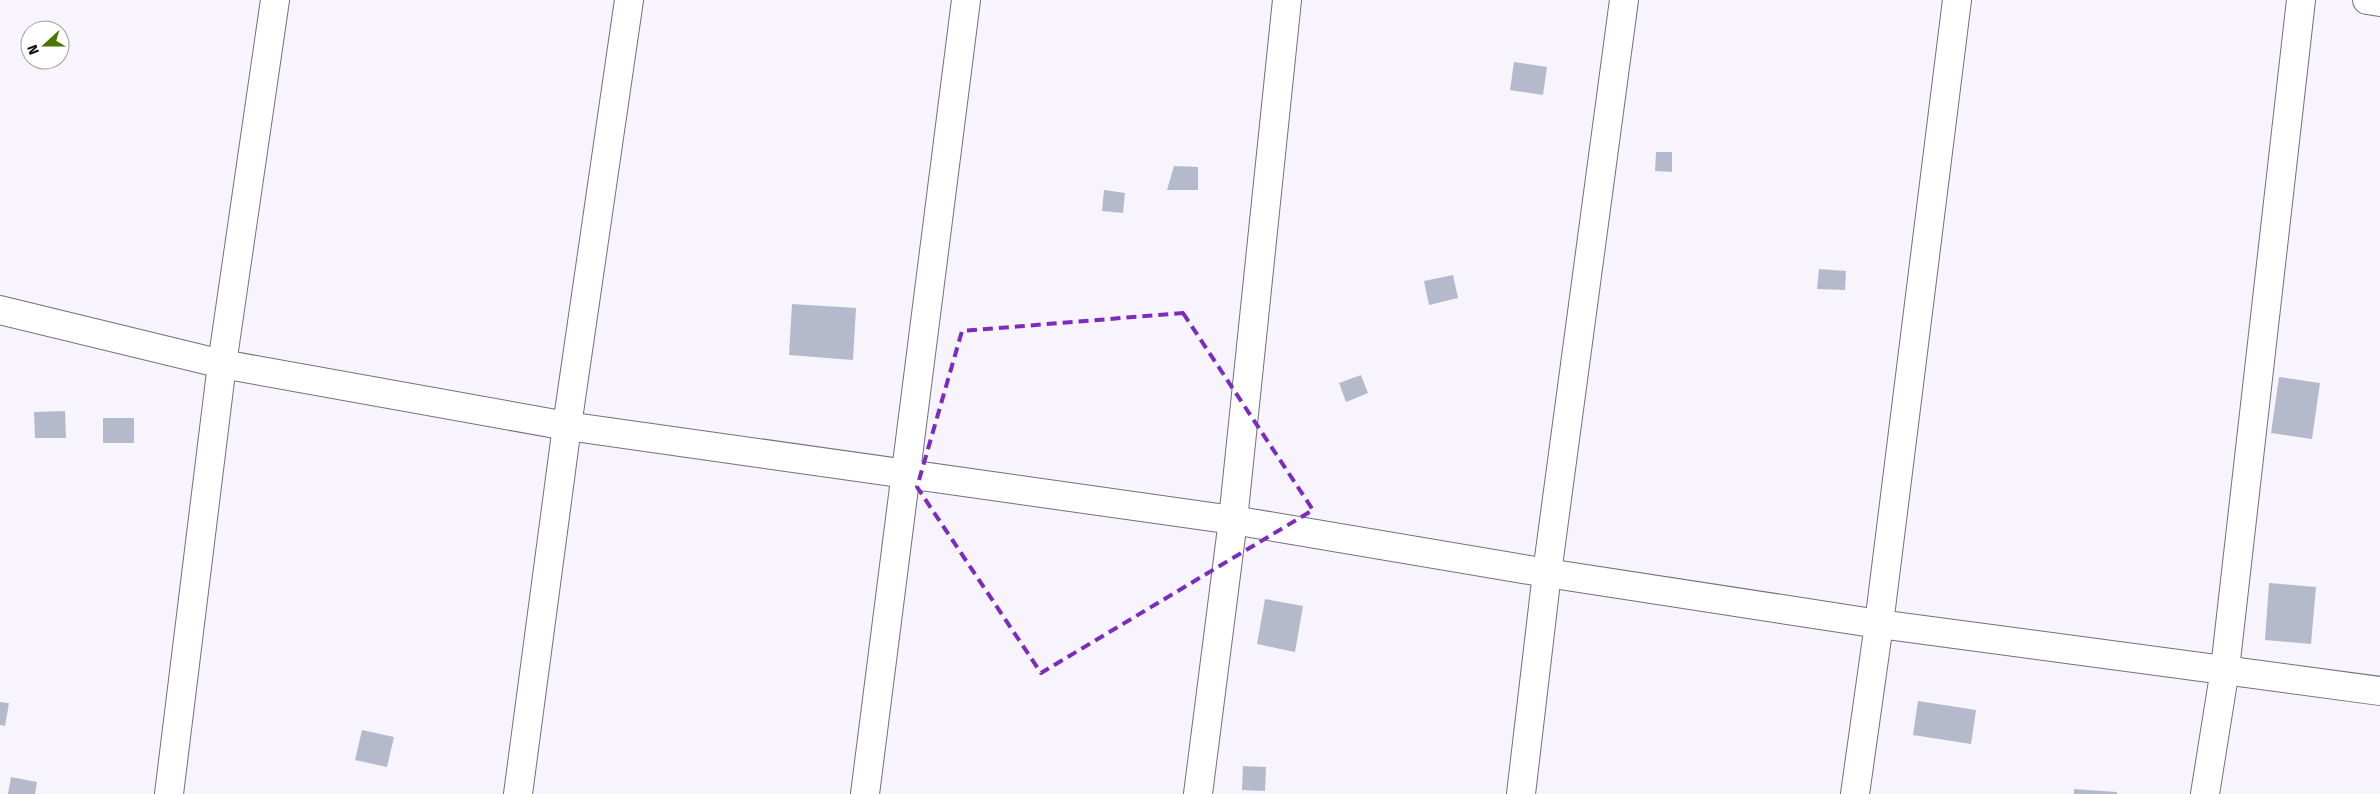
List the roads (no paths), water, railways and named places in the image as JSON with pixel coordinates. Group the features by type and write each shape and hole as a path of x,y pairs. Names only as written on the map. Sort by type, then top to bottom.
{"street":[{"path":"169,794 222,364 275,0"},
{"path":"518,794 567,426 629,0"},
{"path":"865,794 966,0"},
{"path":"1198,794 1233,520 1288,0"},
{"path":"1520,794 1547,573 1624,0"},
{"path":"1855,794 1879,624 1957,0"},
{"path":"2205,794 2225,669 2301,0"},
{"path":"2367,0 2380,2"},
{"path":"0,310 222,364 567,426 1233,520 1547,573 1879,624 2380,691"}]}
